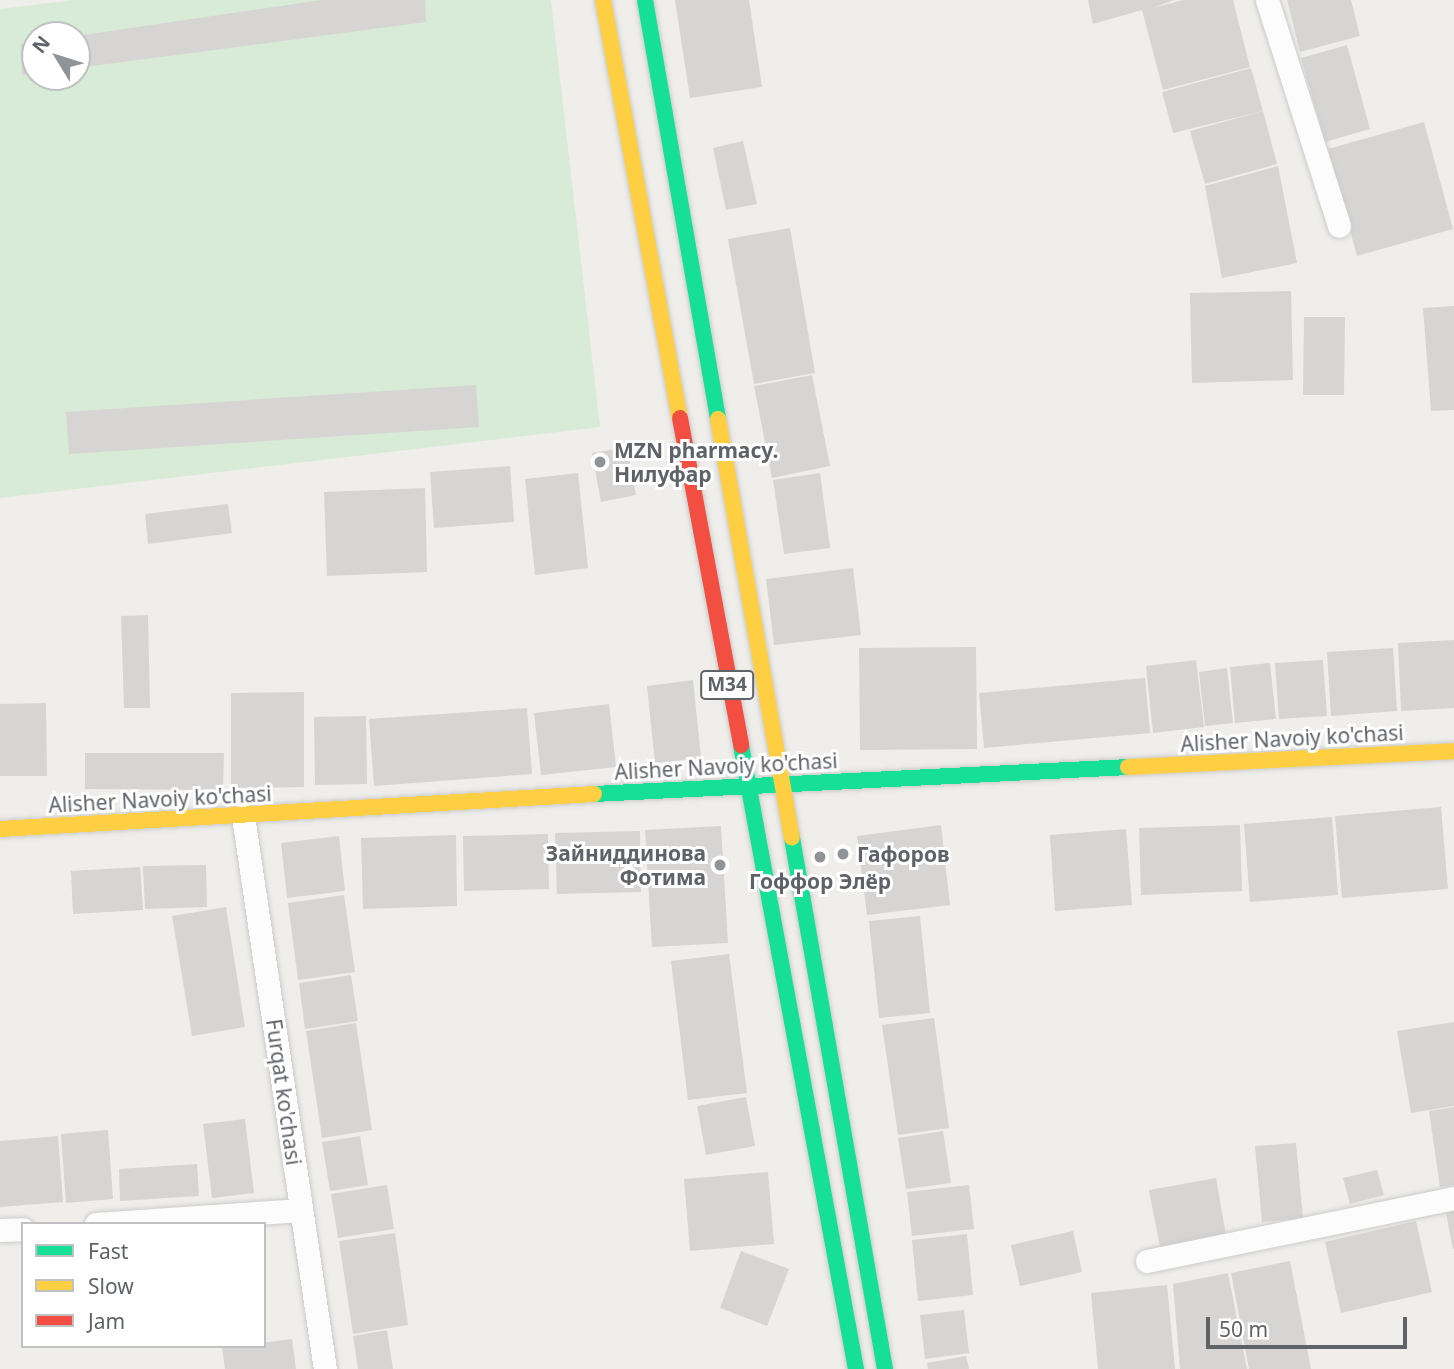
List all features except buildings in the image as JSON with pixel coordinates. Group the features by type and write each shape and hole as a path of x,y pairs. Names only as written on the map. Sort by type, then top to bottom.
{"main road":[{"name":"M34","path":"603,0 856,1369"},
{"name":"M34","path":"645,0 885,1369"},
{"name":"Alisher Navoiy ko'chasi","path":"0,829 781,783 1454,751"}],"street":[{"path":"1267,0 1339,226"},
{"name":"Furqat ko'chasi","path":"243,816 325,1369"},
{"path":"1147,1261 1454,1198"},
{"path":"125,1222 301,1210"},
{"path":"0,1230 21,1228"}],"green space":[{"path":"74,0 551,0 600,427 0,498 0,9"}],"traffic: fast":[{"path":"645,0 718,419"},
{"path":"741,745 856,1369"},
{"path":"594,794 1128,767"},
{"path":"792,838 885,1369"}],"traffic: slow":[{"path":"603,0 680,418"},
{"path":"718,419 792,838"},
{"path":"1128,767 1454,751"},
{"path":"0,829 594,794"}],"traffic: jam":[{"path":"680,418 741,745"}],"place":[{"name":"MZN pharmacy. Нилуфар","path":"600,462"},
{"name":"Гафоров","path":"843,854"},
{"name":"Гоффор Элёр","path":"820,857"},
{"name":"Зайниддинова Фотима","path":"720,865"}]}
